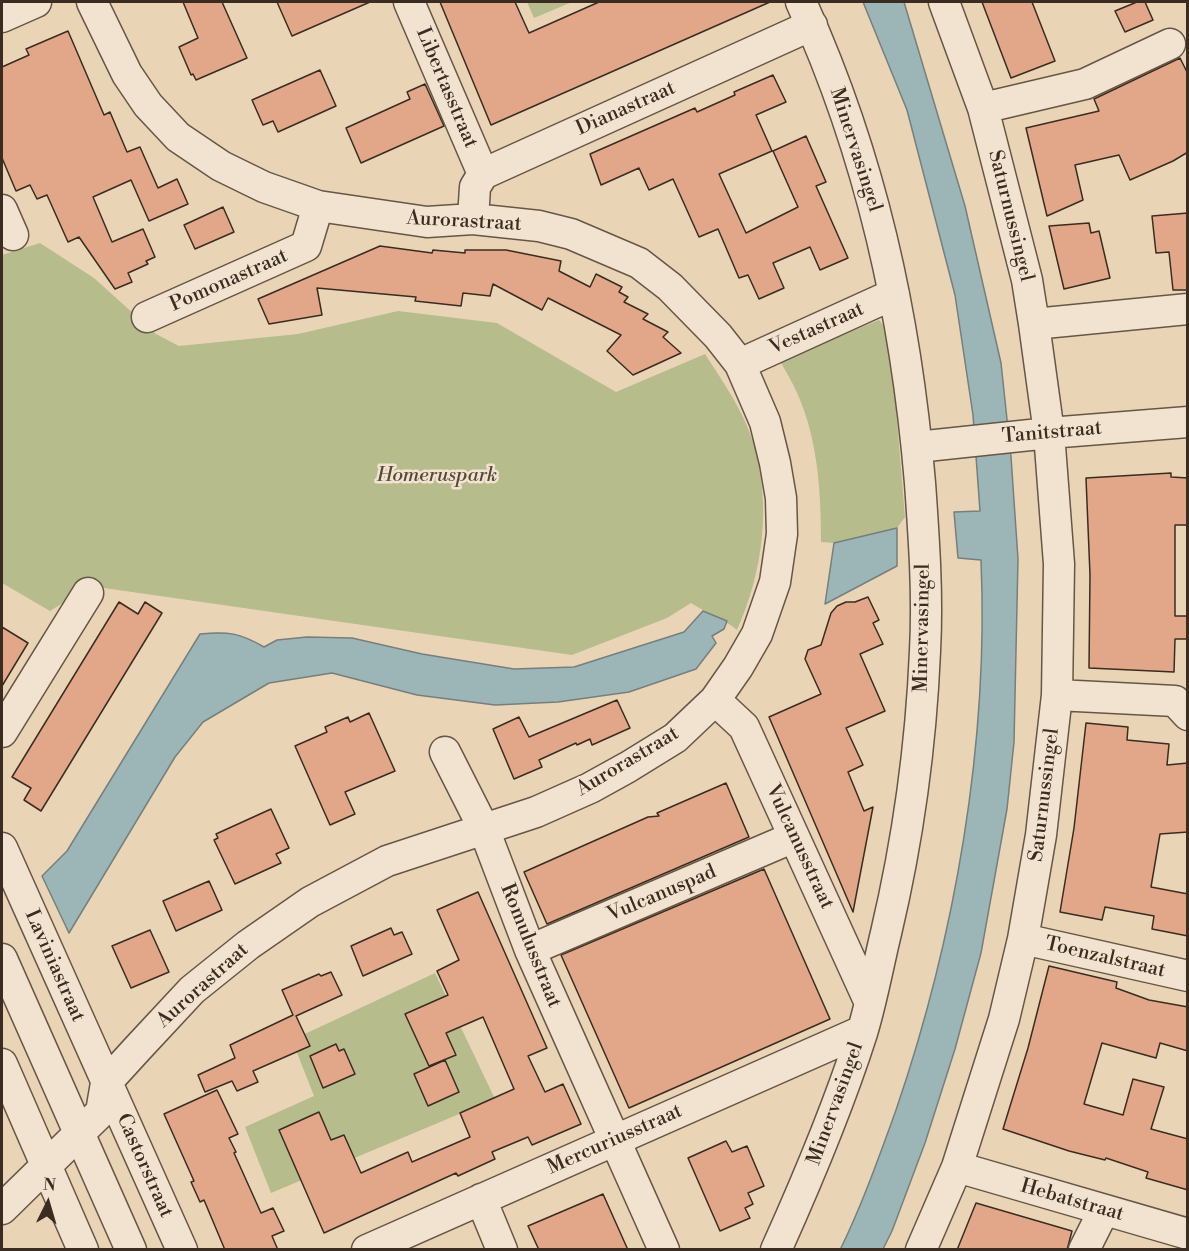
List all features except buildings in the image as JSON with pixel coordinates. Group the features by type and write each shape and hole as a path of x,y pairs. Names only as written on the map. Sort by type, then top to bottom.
{"street":[{"path":"2,17 36,2"},
{"name":"Aurorastraat","path":"92,2 127,74 148,105 178,137 221,166 264,187 318,206 427,222 473,219 539,226 571,234 639,263 670,287 718,336 740,364 765,422 781,498 782,534 775,582 758,634 715,700 675,738 590,788 536,812 387,861 310,902 248,945 192,990 106,1083"},
{"name":"Libertasstraat","path":"409,2 483,174"},
{"name":"Saturnussingel","path":"921,1250 957,1167 1004,1019 1023,939 1041,835 1057,695 1059,564 1038,434 1034,324 1027,280 983,108 944,2"},
{"name":"Dianastraat","path":"483,174 807,13"},
{"name":"Minervasingel","path":"776,1250 813,1168 866,1017 905,845 916,767 926,651 925,546 928,446 879,224 848,120 807,13"},
{"path":"983,108 1085,84 1170,44"},
{"path":"473,219 475,187 483,174"},
{"name":"Pomonastraat","path":"147,317 306,246 318,206"},
{"name":"Vestastraat","path":"740,364 894,294"},
{"path":"1034,324 1188,309"},
{"name":"Tanitstraat","path":"928,446 1038,434 1188,422"},
{"path":"5,720 88,593"},
{"path":"1057,695 1183,704"},
{"name":"Vulcanusstraat","path":"715,700 744,727 794,837 866,1017"},
{"name":"Romulusstraat","path":"446,753 484,829 530,950 664,1250"},
{"name":"Vulcanuspad","path":"530,950 794,837"},
{"name":"Laviniastraat","path":"2,848 106,1083"},
{"name":"Toenzalstraat","path":"1023,939 1188,976"},
{"path":"2,959 131,1250"},
{"name":"Mercuriusstraat","path":"367,1250 615,1140 866,1017"},
{"path":"2,1064 83,1250"},
{"path":"2,1209 101,1112 106,1083"},
{"name":"Castorstraat","path":"106,1083 182,1250"},
{"name":"Hebatstraat","path":"957,1167 1188,1234"},
{"path":"480,1199 502,1250"},
{"path":"1084,1250 1104,1210"}],"green space":[{"path":"527,2 572,2 534,18"},
{"name":"Homeruspark","path":"40,243 94,278 156,334 179,346 298,334 398,311 497,323 616,392 705,354 732,396 749,430 759,466 762,489 762,538 758,561 746,608 737,630 691,603 667,618 572,655 90,586 50,611 2,583 2,255"},
{"path":"879,320 884,326 895,396 905,517 897,528 834,543 821,542 819,486 810,430 798,395 780,361"},
{"path":"435,973 495,1099 271,1193 245,1127 314,1096 292,1040"}],"water":[{"path":"863,2 904,2 965,206 1001,363 1011,457 1018,559 1014,742 1007,809 981,953 955,1049 925,1143 892,1231 883,1249 840,1250 877,1163 896,1110 917,1044 951,909 964,839 973,769 982,629 981,560 958,558 954,512 980,511 973,415 955,295 907,110"},
{"path":"897,528 897,566 825,604 834,543"},
{"path":"703,611 727,621 724,629 712,636 716,643 696,669 629,692 558,702 495,705 417,695 332,673 269,683 203,722 175,757 69,933 42,876 67,851 200,634 234,634 264,647 277,640 307,637 352,638 422,654 514,669 574,667 684,632"}]}
